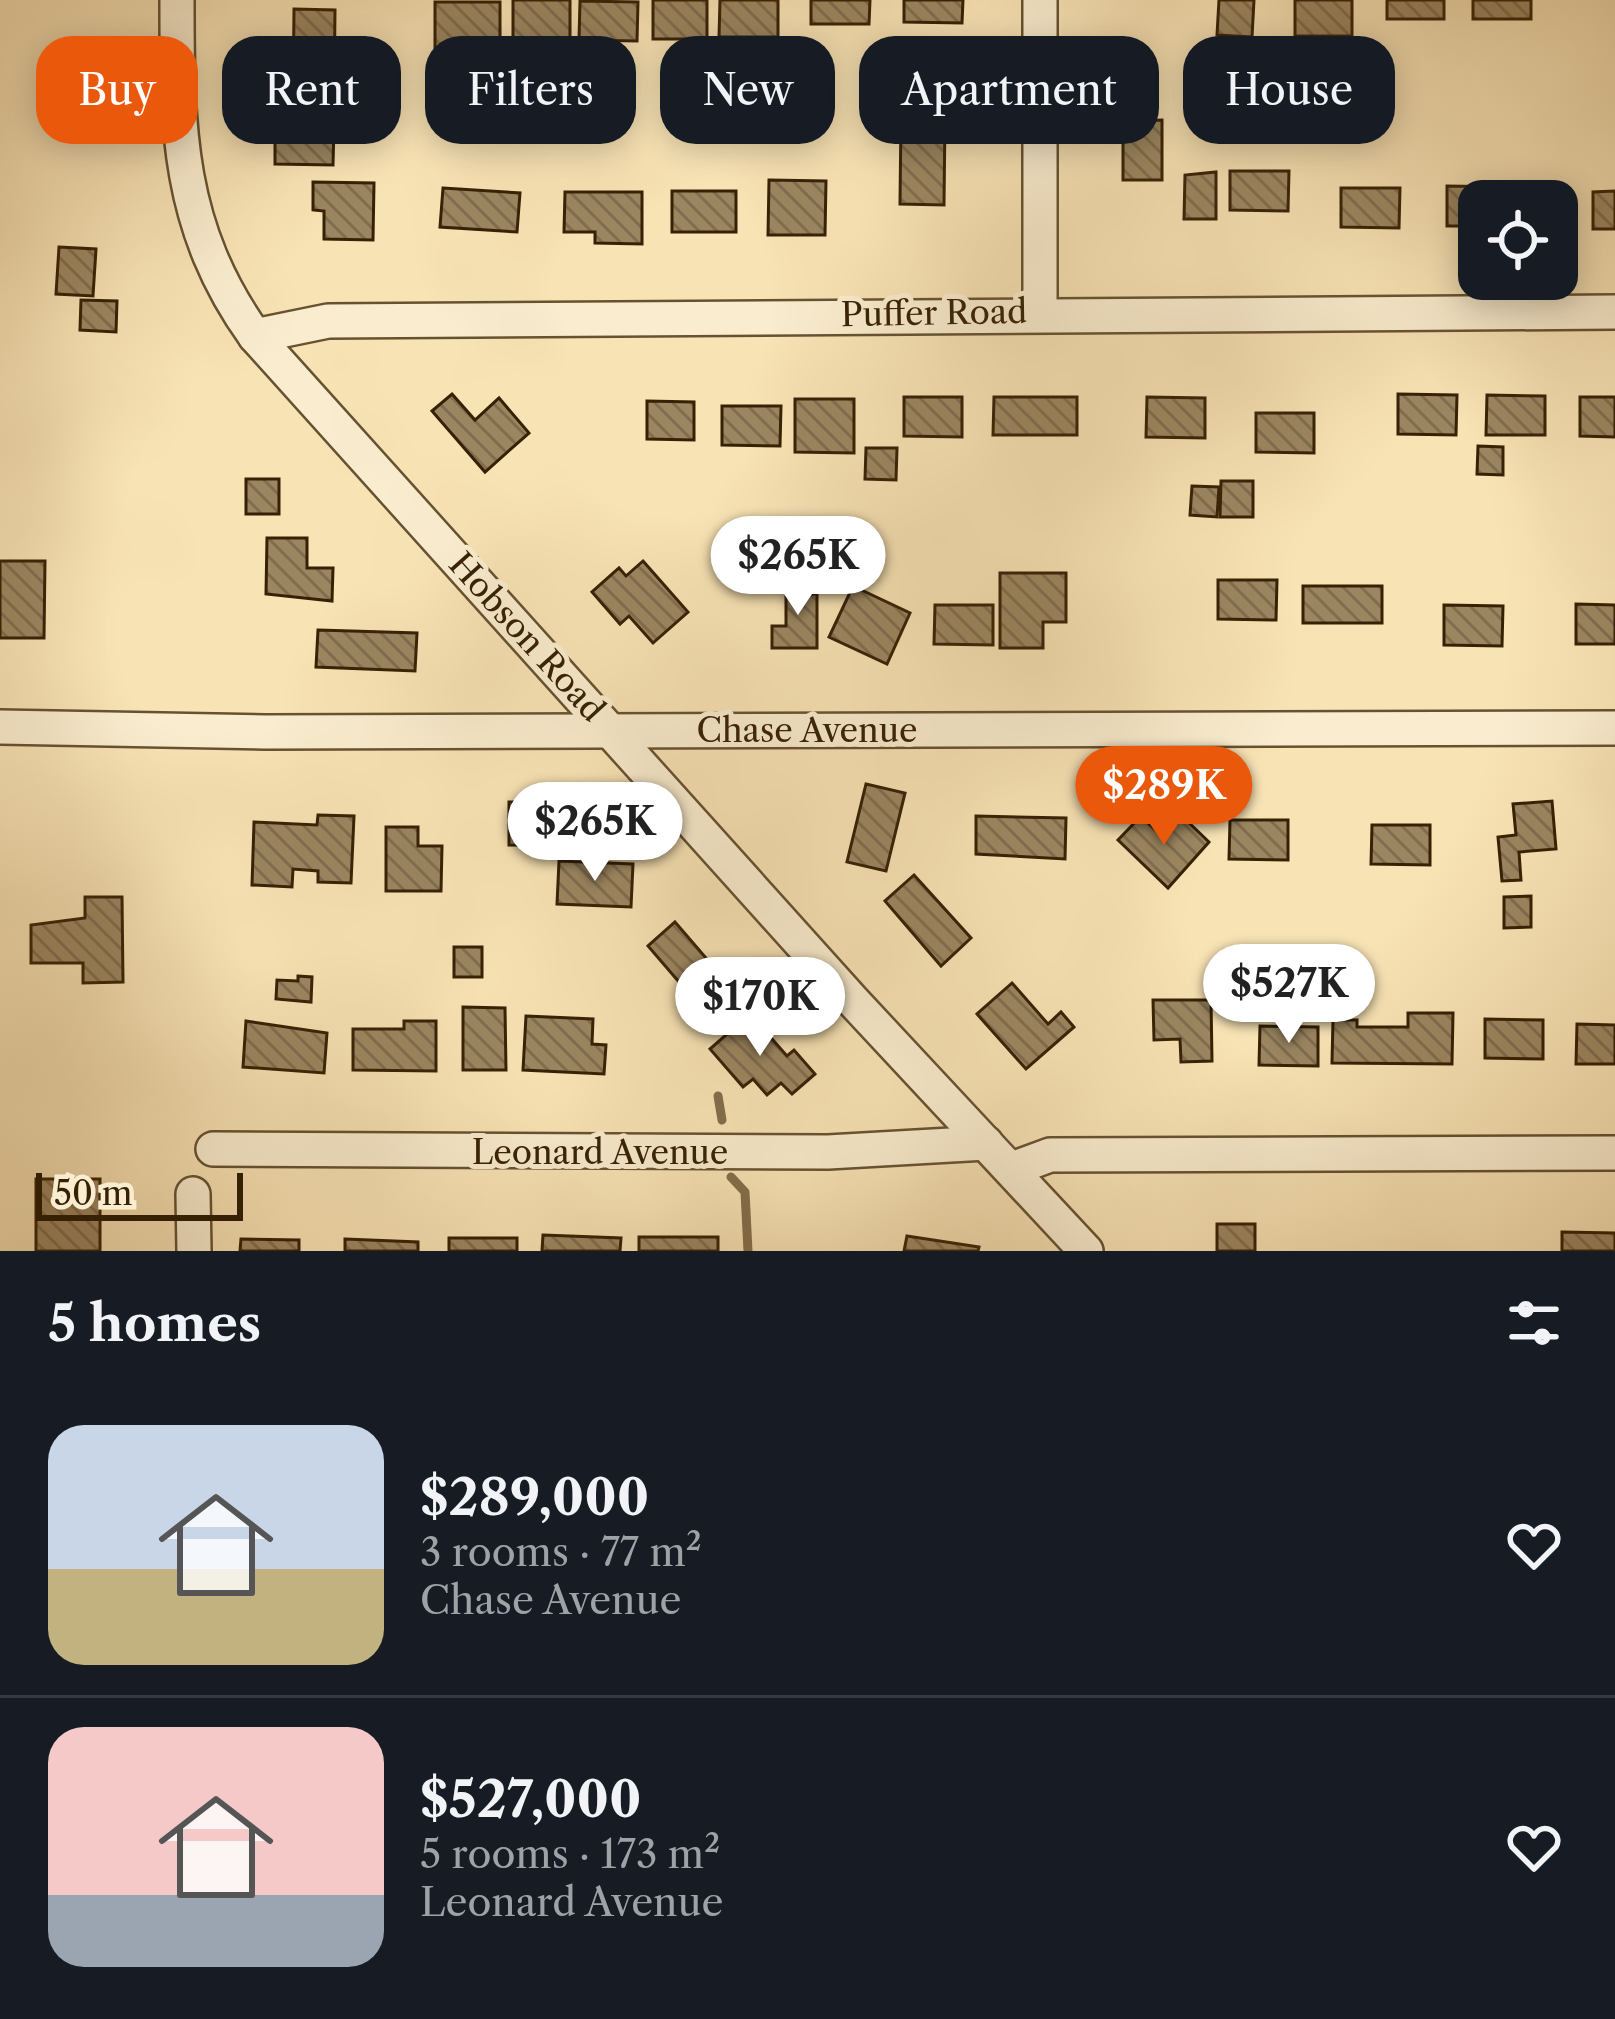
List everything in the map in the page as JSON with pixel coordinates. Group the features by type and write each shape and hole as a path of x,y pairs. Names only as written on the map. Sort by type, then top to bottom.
{"street":[{"name":"Hobson Road","path":"177,0 177,111 191,209 209,261 255,336 1086,1251"},
{"path":"1040,0 1040,312"},
{"name":"Puffer Road","path":"255,336 328,321 1040,312 1615,312"},
{"name":"Chase Avenue","path":"0,727 614,731 1615,728"},
{"name":"Leonard Avenue","path":"213,1149 827,1152 986,1143"},
{"path":"1012,1169 1050,1155 1615,1153"},
{"path":"193,1194 194,1251"}],"building":[{"path":"513,0 570,0 570,36 513,36"},
{"path":"653,0 707,0 707,36 653,39"},
{"path":"720,0 778,0 778,36 719,36"},
{"path":"811,0 870,0 869,24 811,24"},
{"path":"904,0 963,0 962,23 904,22"},
{"path":"1219,0 1254,0 1252,36 1217,35"},
{"path":"1295,0 1352,0 1352,36 1295,36"},
{"path":"1387,0 1444,0 1444,19 1387,19"},
{"path":"1473,0 1531,0 1531,19 1473,19"},
{"path":"580,1 638,2 637,41 636,36 579,36"},
{"path":"435,2 500,2 500,36 435,36"},
{"path":"294,9 335,10 335,36 294,36"},
{"path":"1159,120 1162,180 1123,180 1123,144 1159,144"},
{"path":"275,144 334,144 333,165 275,164"},
{"path":"901,144 945,144 944,205 900,204"},
{"path":"1230,171 1289,171 1288,211 1230,210"},
{"path":"1216,172 1216,219 1184,219 1185,175"},
{"path":"769,180 826,181 825,235 768,235"},
{"path":"313,182 374,183 373,240 324,239 324,211 313,210"},
{"path":"1447,186 1458,186 1458,226 1447,226"},
{"path":"443,188 520,193 517,232 440,227"},
{"path":"1341,188 1400,188 1399,228 1341,227"},
{"path":"672,191 736,191 736,232 672,232"},
{"path":"1615,191 1615,229 1593,229 1593,192"},
{"path":"565,192 642,192 642,244 595,243 595,232 564,232"},
{"path":"59,247 96,249 93,296 56,294"},
{"path":"81,300 117,301 116,332 80,330"},
{"path":"452,394 475,420 499,398 529,433 485,472 432,411"},
{"path":"1398,394 1457,395 1456,435 1398,434"},
{"path":"1487,395 1545,396 1545,435 1486,435"},
{"path":"904,397 962,397 962,437 904,436"},
{"path":"994,397 1077,397 1077,435 993,435"},
{"path":"1147,397 1205,398 1205,438 1146,437"},
{"path":"1580,397 1615,397 1615,437 1580,436"},
{"path":"795,399 854,399 854,453 795,452"},
{"path":"647,401 694,402 694,440 647,439"},
{"path":"722,406 781,406 780,446 722,445"},
{"path":"1256,413 1314,413 1314,453 1256,452"},
{"path":"1478,446 1503,447 1503,475 1477,474"},
{"path":"866,448 897,448 896,480 865,479"},
{"path":"246,479 279,479 279,514 246,514"},
{"path":"1221,481 1253,481 1253,517 1220,517"},
{"path":"1192,486 1219,487 1217,517 1190,515"},
{"path":"267,538 307,538 307,568 333,568 332,601 266,594"},
{"path":"0,561 45,561 44,638 0,638"},
{"path":"643,561 688,612 653,643 629,616 620,624 592,592 619,568 626,576"},
{"path":"1000,573 1066,573 1066,622 1043,622 1043,648 1000,648"},
{"path":"806,577 807,594 817,594 817,648 772,648 772,626 786,626 786,578"},
{"path":"1218,580 1277,580 1276,620 1218,619"},
{"path":"853,586 910,613 887,664 829,637"},
{"path":"1303,586 1382,586 1382,623 1303,623"},
{"path":"1576,604 1615,605 1615,644 1576,644"},
{"path":"935,605 993,605 993,645 934,644"},
{"path":"1444,605 1503,606 1502,646 1444,645"},
{"path":"318,630 417,633 415,671 316,667"},
{"path":"866,784 905,793 886,871 847,862"},
{"path":"1552,801 1556,849 1519,852 1521,880 1502,881 1498,837 1516,835 1513,804"},
{"path":"509,802 566,802 566,814 581,814 580,846 509,845"},
{"path":"318,815 354,816 351,883 318,882 318,871 293,869 292,887 252,885 254,822 317,825"},
{"path":"976,816 1066,818 1065,859 976,854"},
{"path":"1141,816 1163,837 1183,817 1209,842 1168,888 1118,840"},
{"path":"1230,820 1288,820 1288,860 1229,859"},
{"path":"1372,825 1430,825 1430,865 1371,864"},
{"path":"386,827 418,827 418,846 442,846 441,891 386,891"},
{"path":"559,861 633,864 631,907 557,904"},
{"path":"914,875 971,938 941,966 885,901"},
{"path":"1531,896 1531,927 1504,928 1504,897"},
{"path":"85,897 122,897 123,982 83,983 83,963 31,963 31,925 85,918"},
{"path":"675,922 719,973 692,997 648,946"},
{"path":"454,947 482,947 482,977 454,977"},
{"path":"298,976 312,977 311,1002 276,999 277,980 298,981"},
{"path":"1012,983 1048,1024 1061,1012 1074,1027 1026,1069 977,1014"},
{"path":"1153,1000 1211,1000 1212,1061 1181,1062 1180,1039 1154,1040"},
{"path":"463,1007 505,1008 506,1070 463,1070"},
{"path":"1408,1013 1453,1013 1452,1064 1332,1063 1333,1020 1357,1020 1357,1027 1408,1027"},
{"path":"750,1014 787,1056 794,1050 815,1074 792,1094 781,1083 767,1095 753,1079 743,1087 710,1049"},
{"path":"526,1016 593,1019 592,1044 606,1045 604,1074 523,1070"},
{"path":"1485,1019 1543,1020 1543,1059 1485,1058"},
{"path":"246,1021 327,1033 324,1073 243,1067"},
{"path":"404,1021 436,1021 436,1071 353,1070 353,1029 404,1029"},
{"path":"1577,1024 1615,1025 1615,1064 1576,1064"},
{"path":"1260,1026 1318,1027 1318,1066 1259,1065"},
{"path":"36,1179 100,1179 100,1251 36,1251"},
{"path":"1217,1224 1255,1224 1255,1251 1217,1251"},
{"path":"1562,1232 1615,1233 1615,1251 1562,1251"},
{"path":"543,1235 621,1238 620,1251 542,1251"},
{"path":"907,1236 979,1247 978,1251 904,1251"},
{"path":"639,1237 718,1237 718,1251 639,1251"},
{"path":"449,1238 517,1238 517,1251 449,1251"},
{"path":"241,1239 299,1240 299,1251 240,1251"},
{"path":"345,1239 418,1242 418,1251 345,1251"}],"waterway":[{"path":"718,1096 722,1120"},
{"path":"731,1177 745,1192 748,1251"}]}
